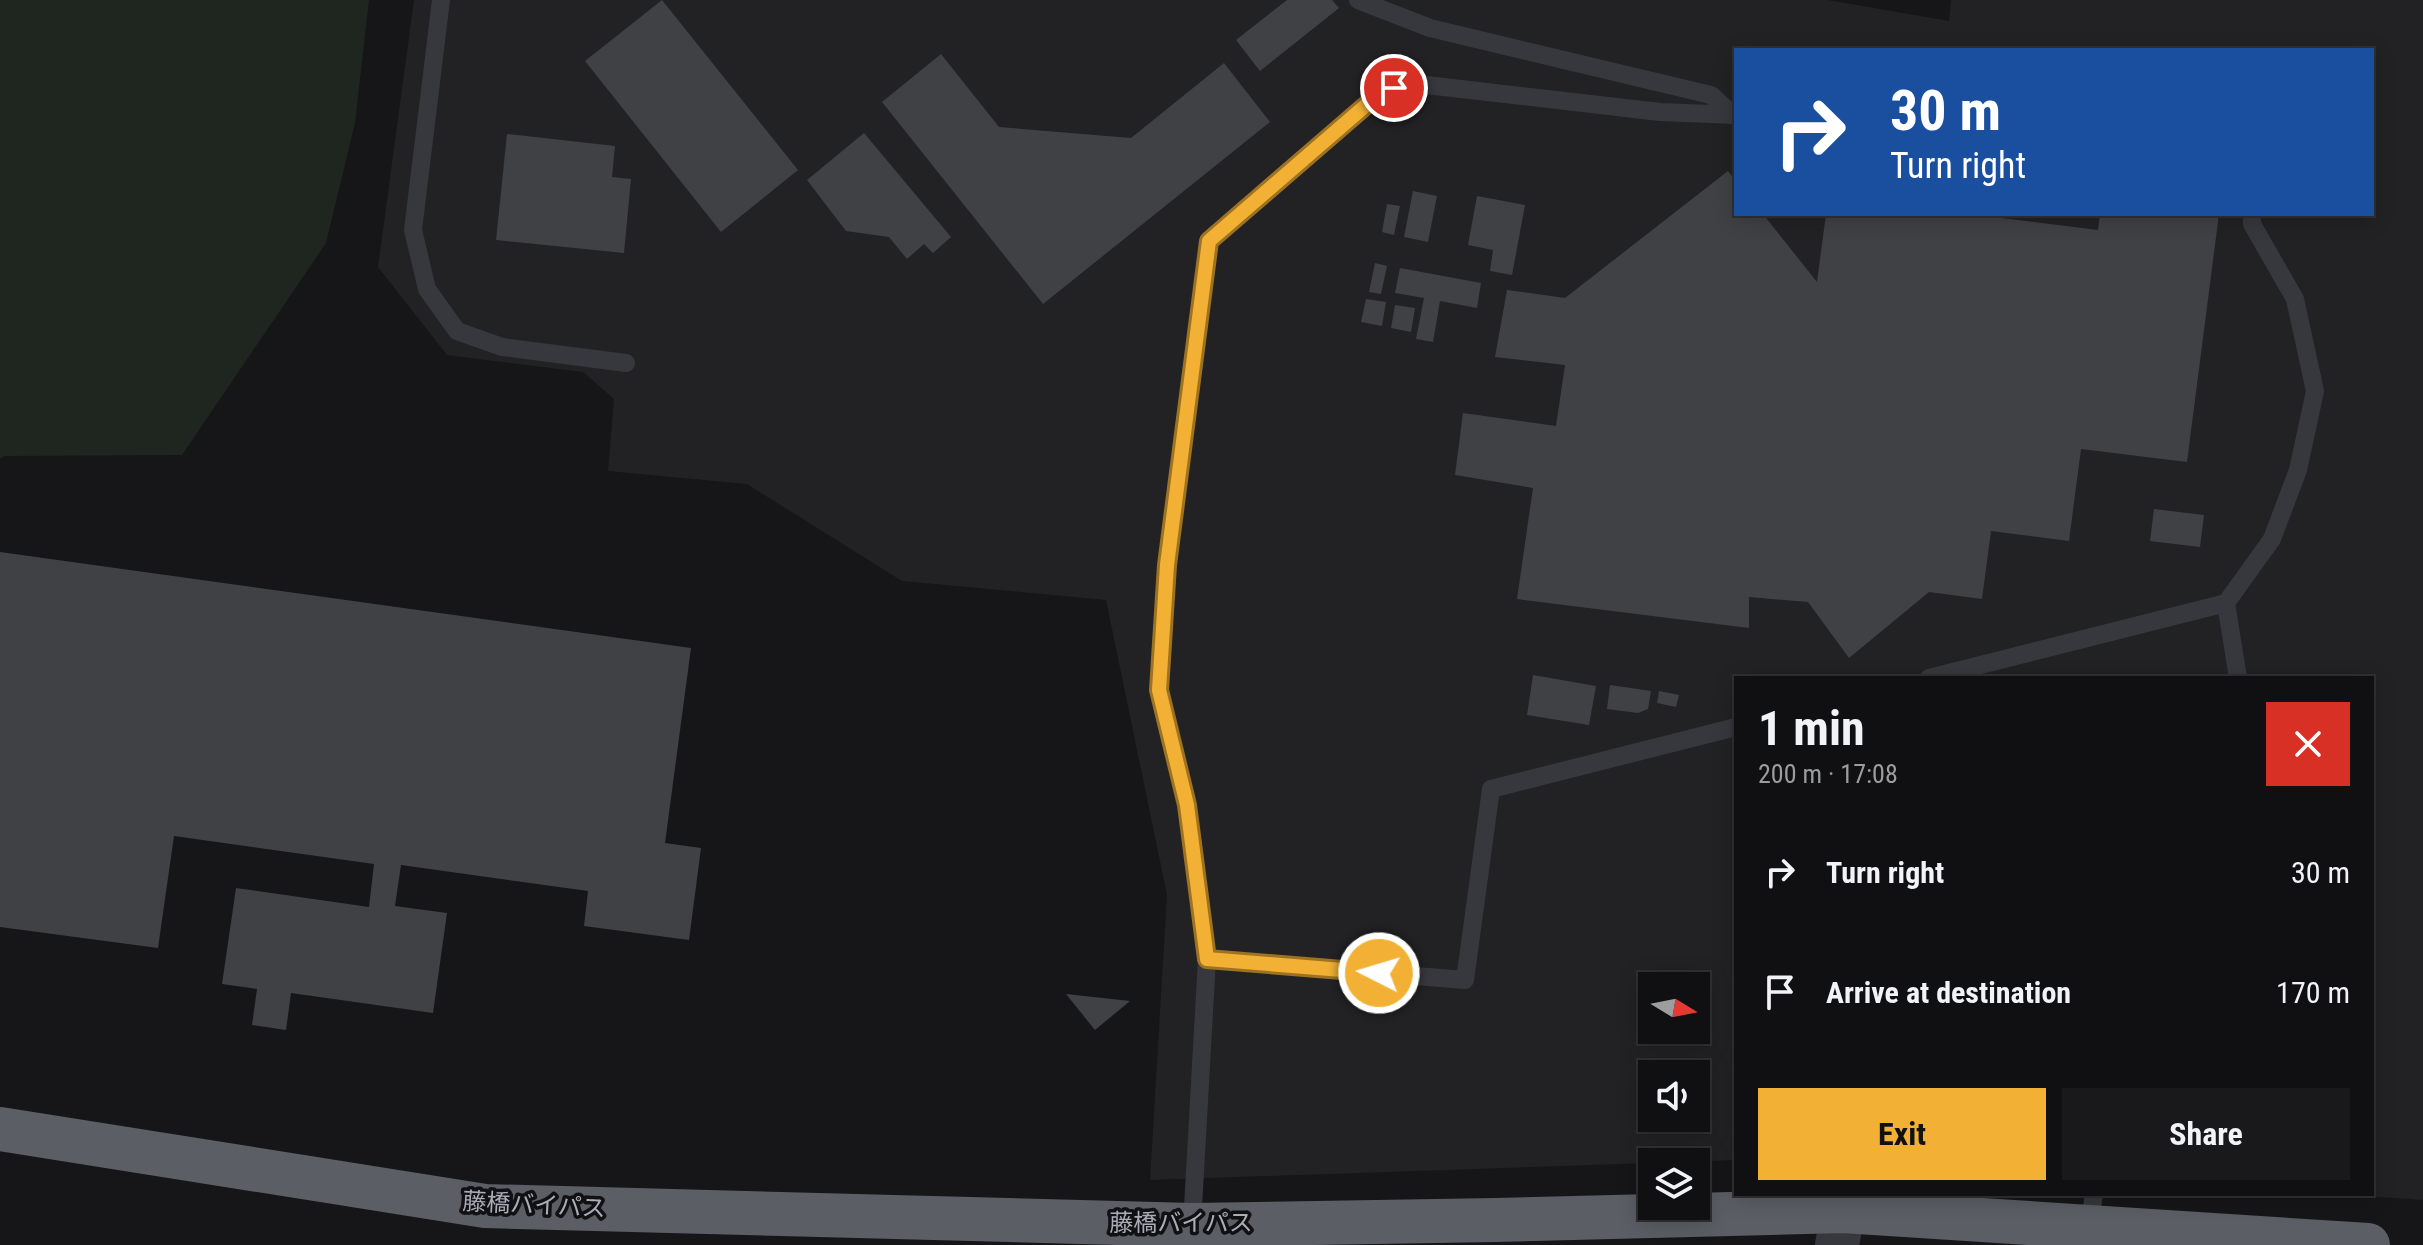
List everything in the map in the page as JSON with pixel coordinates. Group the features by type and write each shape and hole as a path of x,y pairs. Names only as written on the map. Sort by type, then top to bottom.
{"highway":[{"name":"藤橋バイパス","path":"0,1129 485,1206 1192,1225 1496,1220 1840,1228 2091,1210 2368,1245"}],"lane":[{"path":"441,0 413,230 427,289 457,331 502,347 626,363"},
{"path":"1358,0 1430,28 1711,95 1734,114"},
{"path":"1192,1225 1207,959 1187,805 1159,690 1167,565 1209,241 1379,94 1409,83 1660,112 1734,115"},
{"path":"1937,676 2226,603 2272,539 2298,470 2315,391 2295,299 2252,224 2252,216"},
{"path":"2226,603 2238,676"},
{"path":"1207,959 1465,980 1491,789 1734,728"}],"shaded area":[{"path":"0,0 369,0 355,123 326,243 182,455 4,456 0,459"},
{"path":"414,0 1828,0 1949,21 1951,0 2423,0 2423,1200 2365,1196 2374,1196 2374,676 1734,676 1734,1160 1710,1161 1710,1148 1638,1148 1638,1163 1150,1180 1167,895 1106,600 902,581 747,484 608,471 614,399 583,372 447,355 378,267"}],"building":[{"path":"662,0 798,170 721,232 585,61"},
{"path":"1287,0 1332,0 1339,8 1260,71 1236,40"},
{"path":"941,54 999,127 1131,138 1224,63 1270,122 1043,304 882,102"},
{"path":"864,133 951,237 933,253 924,244 907,259 889,237 846,231 807,180"},
{"path":"507,134 615,146 612,177 631,179 624,253 496,240"},
{"path":"1728,171 1734,178 1734,216 1765,216 1817,282 1826,216 1985,216 2098,230 2100,216 2219,216 2187,462 2081,449 2069,541 1991,531 1982,599 1929,592 1849,658 1808,602 1749,597 1749,628 1517,599 1533,488 1455,475 1463,413 1556,426 1565,365 1495,357 1507,290 1565,298"},
{"path":"1413,191 1437,196 1428,242 1404,237"},
{"path":"1477,196 1525,205 1512,275 1490,271 1493,250 1468,245"},
{"path":"1387,204 1400,206 1394,235 1382,232"},
{"path":"1375,263 1387,266 1381,294 1369,292"},
{"path":"1400,268 1481,283 1477,308 1440,301 1433,342 1416,339 1424,298 1395,293"},
{"path":"1366,299 1386,302 1382,326 1361,322"},
{"path":"1395,305 1415,308 1411,332 1391,328"},
{"path":"2154,509 2204,515 2200,547 2150,541"},
{"path":"0,552 691,648 665,843 701,848 689,940 584,926 588,891 401,865 395,906 447,913 433,1013 291,993 286,1030 252,1025 257,989 222,984 236,888 369,907 374,864 174,836 158,948 0,927"},
{"path":"1533,675 1596,686 1589,725 1527,715"},
{"path":"1610,685 1651,691 1648,709 1638,713 1607,709"},
{"path":"1659,691 1679,695 1676,707 1657,703"},
{"path":"1066,994 1130,1001 1095,1030"}],"route":[{"path":"1379,973 1207,959 1187,805 1159,690 1167,565 1209,241 1379,94 1394,88"}]}
